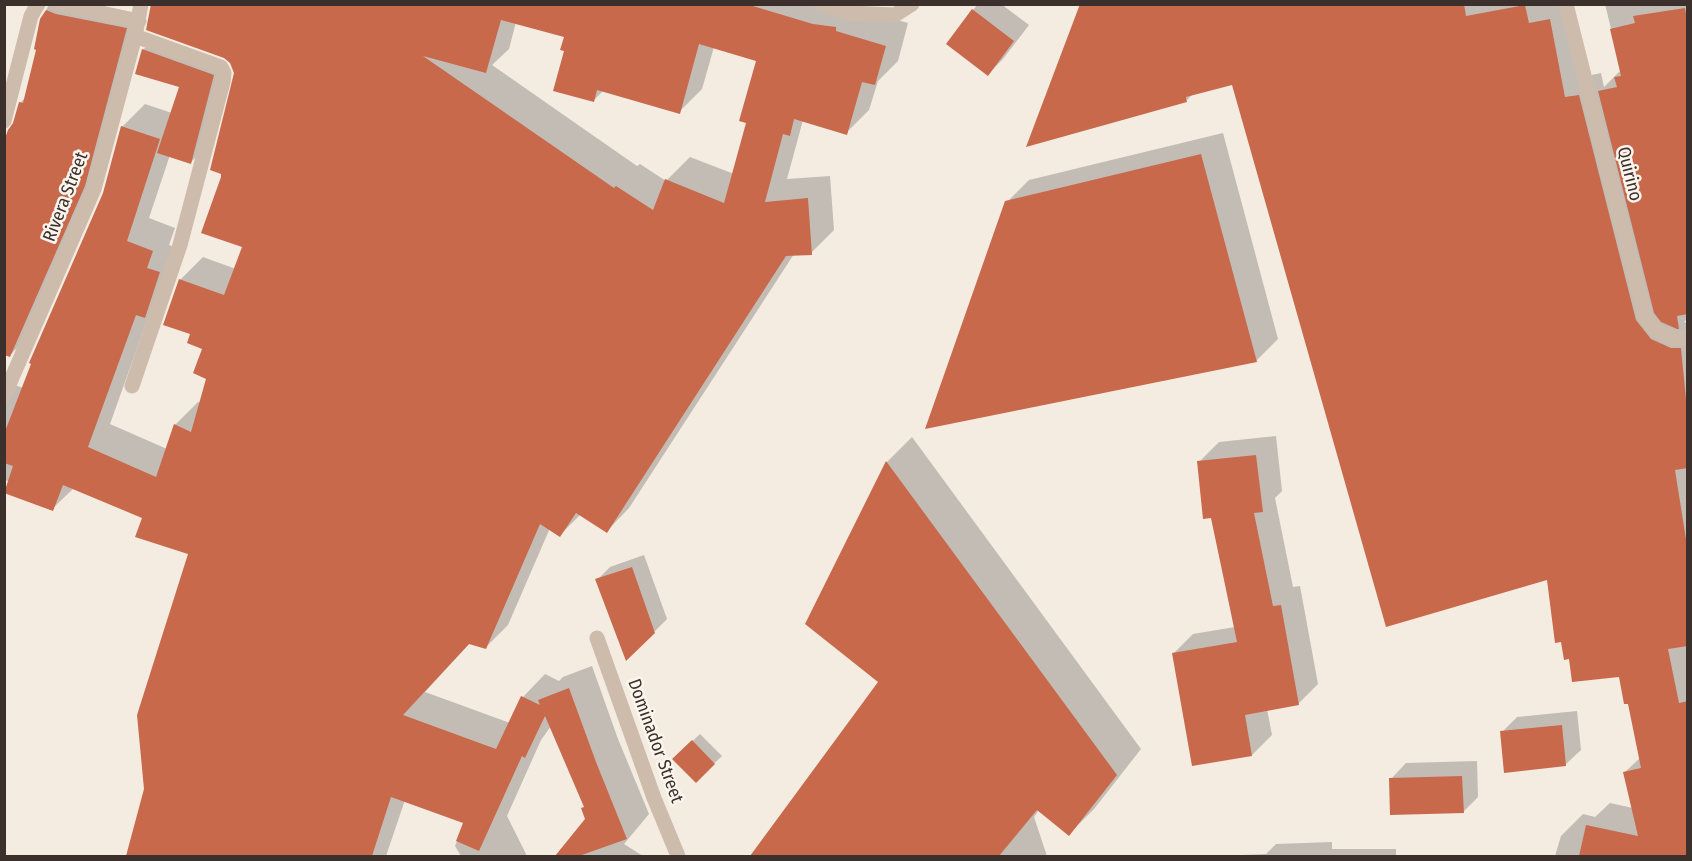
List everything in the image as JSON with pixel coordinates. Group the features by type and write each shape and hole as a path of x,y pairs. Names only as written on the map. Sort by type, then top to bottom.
{"street":[{"path":"4,121 31,16 38,4"},
{"path":"58,4 137,28 221,68 224,73 180,245 132,386"},
{"name":"Rivera Street","path":"4,396 94,189 137,28 141,4"},
{"path":"822,4 850,13 895,15 912,4"},
{"name":"Quirino","path":"1566,4 1646,317 1655,330 1681,338"},
{"name":"Dominador Street","path":"597,638 654,798 678,856"}],"building":[{"path":"151,4 746,4 813,24 836,27 836,31 886,46 875,85 862,82 847,135 794,119 790,136 783,134 765,202 808,198 812,255 786,256 607,533 576,513 560,537 540,524 486,649 469,644 403,715 496,749 521,696 540,705 538,700 569,688 627,839 579,856 555,856 585,819 581,808 584,807 545,716 525,758 522,756 479,851 456,841 463,823 391,797 372,856 126,856 144,789 137,715 188,554 135,537 142,518 63,485 53,511 4,493 13,466 4,463 4,434 31,364 29,363 103,193 121,126 160,139 127,241 153,251 147,268 160,272 145,318 136,315 88,447 156,477 174,424 191,432 206,379 193,373 202,349 187,343 190,334 163,325 179,279 224,295 242,247 201,233 221,177 221,174 210,170 234,73 230,63 224,58 146,30","holes":["501,20 564,37 560,50 564,51 553,91 594,102 597,90 680,114 699,44 756,61 739,121 746,123 724,203 665,179 653,210 616,186 614,188 423,56 486,73"]},
{"path":"1080,4 1464,4 1466,16 1525,5 1529,23 1550,19 1565,97 1579,95 1636,320 1651,339 1671,348 1681,348 1688,420 1688,468 1675,470 1688,552 1688,646 1668,649 1679,703 1688,701 1688,856 1579,856 1586,825 1638,836 1623,772 1641,768 1628,704 1624,704 1619,677 1572,682 1569,659 1564,660 1561,642 1555,643 1547,580 1386,627 1232,85 1186,97 1187,102 1026,147"},
{"path":"1685,8 1688,25 1688,314 1677,316 1679,329 1677,329 1661,322 1654,313 1598,91 1617,87 1614,77 1621,76 1610,29 1635,23 1633,16"},
{"path":"972,9 1014,41 988,76 946,44"},
{"path":"46,10 127,28 85,186 10,357 4,355 4,141 13,123 19,102 23,103 36,50 34,49 40,19"},
{"path":"142,49 214,75 191,164 157,153 179,87 135,74"},
{"path":"1201,154 1257,362 925,429 1005,201"},
{"path":"1256,455 1263,512 1254,513 1273,606 1281,605 1299,705 1245,715 1252,756 1192,766 1172,653 1237,642 1211,518 1203,519 1197,461"},
{"path":"886,461 1117,775 1069,836 1037,810 999,856 750,856 878,682 805,624"},
{"path":"632,567 655,633 626,661 595,579"},
{"path":"1562,725 1566,766 1504,773 1500,731"},
{"path":"692,740 715,764 696,783 672,759"},
{"path":"1462,776 1464,813 1390,815 1389,778"}]}
